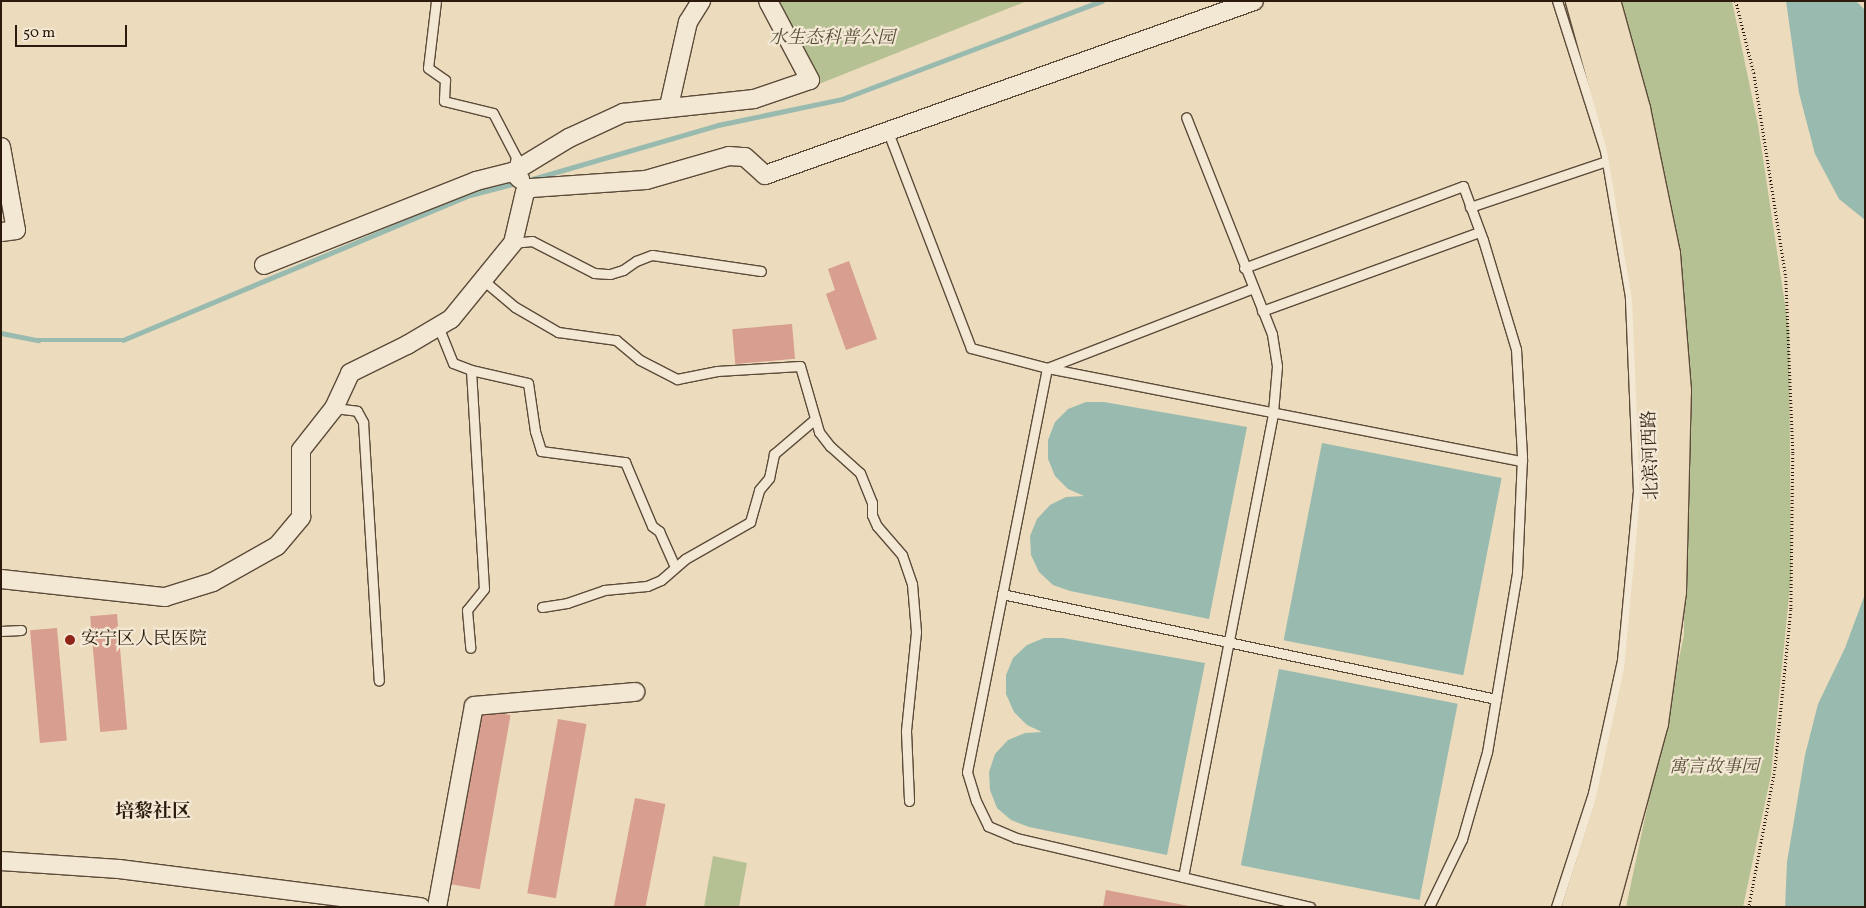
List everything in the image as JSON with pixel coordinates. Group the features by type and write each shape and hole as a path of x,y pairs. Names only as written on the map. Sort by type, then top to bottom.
{"main road":[{"name":"北滨河西路","path":"1576,907 1608,807 1638,670 1654,497 1646,300 1621,149 1580,1"},
{"name":"北滨河西路","path":"1604,907 1654,723 1671,601 1677,391 1666,254 1636,109 1606,1"}],"street":[{"path":"669,106 688,22 701,1"},
{"path":"1,579 165,596 213,582 277,546 301,517 301,450 334,408 350,373 407,345 451,319 513,243 519,180 569,138 623,113 669,106 754,99 810,80 768,1"},
{"path":"264,265 476,181 519,180 531,188 646,180 729,156 745,157 765,175 1254,1"},
{"path":"1,147 16,230 1,232"},
{"path":"438,907 474,706 635,692"},
{"path":"1,861 119,869 421,907"}],"lane":[{"path":"436,1 428,68 445,80 444,101 493,113 516,157 519,180"},
{"path":"1556,907 1594,793 1622,660 1638,491 1630,298 1607,161 1557,1"},
{"path":"1182,877 1273,412 1277,366 1272,334 1244,268 1186,117"},
{"path":"888,132 970,348 1047,368 1522,461"},
{"path":"1470,208 1607,161"},
{"path":"1244,268 1463,186 1516,349 1522,461 1517,574 1487,752 1462,838 1429,907"},
{"path":"1262,311 1479,232"},
{"path":"513,243 532,241 544,245 574,264 594,273 610,274 623,270 636,261 652,255 761,271"},
{"path":"482,280 515,307 558,332 616,340 640,360 677,379 717,371 800,366 819,432 830,446 860,474 872,503 872,515 878,526 902,555 912,584 916,632 906,731 909,801"},
{"path":"1047,368 1253,288"},
{"path":"438,326 453,363 471,370 528,383 535,431 541,451 625,462 652,526 659,531 675,567"},
{"path":"1047,368 967,772 976,801 988,826 1016,838 1310,907"},
{"path":"470,648 467,610 484,589 471,370"},
{"path":"334,408 357,411 364,422 379,681"},
{"path":"542,607 567,603 604,590 647,586 661,580 685,559 750,522 759,490 769,478 774,454 815,418"},
{"path":"1002,594 1496,699"},
{"path":"1,631 21,630"}],"path":[{"path":"1736,1 1754,73 1786,277 1793,454 1790,619 1775,770 1749,907"}],"green space":[{"name":"水生态科普公园","path":"771,1 1027,1 814,86"},
{"name":"寓言故事园","path":"1618,1 1732,1 1758,125 1789,331 1791,577 1771,775 1743,907 1626,907 1684,635 1684,292 1636,66"},
{"path":"713,856 747,863 739,907 704,907"}],"water":[{"path":"1786,1 1856,1 1865,10 1865,220 1839,199 1815,154 1799,93"},
{"path":"1086,402 1104,402 1247,427 1209,619 1070,591 1053,585 1039,572 1031,555 1030,536 1037,519 1050,505 1066,497 1084,496 1068,489 1055,476 1048,459 1048,440 1055,422 1068,409"},
{"path":"1322,443 1502,478 1463,675 1284,640"},
{"path":"1865,594 1865,907 1785,907 1787,862 1805,755 1818,704 1845,648"},
{"path":"1044,638 1063,638 1205,663 1167,855 1029,827 1011,820 997,808 990,790 989,772 995,754 1008,740 1025,733 1042,732 1027,725 1014,712 1006,694 1006,675 1013,658 1027,645"},
{"path":"1279,669 1458,704 1419,900 1241,865"}],"building":[{"path":"849,261 877,339 846,350 826,294 835,290 828,269"},
{"path":"792,324 795,359 735,364 732,329"},
{"path":"117,614 127,730 100,732 90,616"},
{"path":"57,628 67,741 40,743 30,630"},
{"path":"482,710 511,715 480,889 451,884"},
{"path":"558,719 587,724 556,898 527,893"},
{"path":"635,798 665,804 645,907 614,907"},
{"path":"1106,890 1189,906 1189,907 1103,907"}],"waterway":[{"path":"529,180 718,125 842,99 1102,1"},
{"path":"1,333 38,340 123,340 470,195 516,183"}],"place":[{"name":"安宁区人民医院","path":"70,640"}],"district":[{"name":"培黎社区","path":"153,813"}]}
